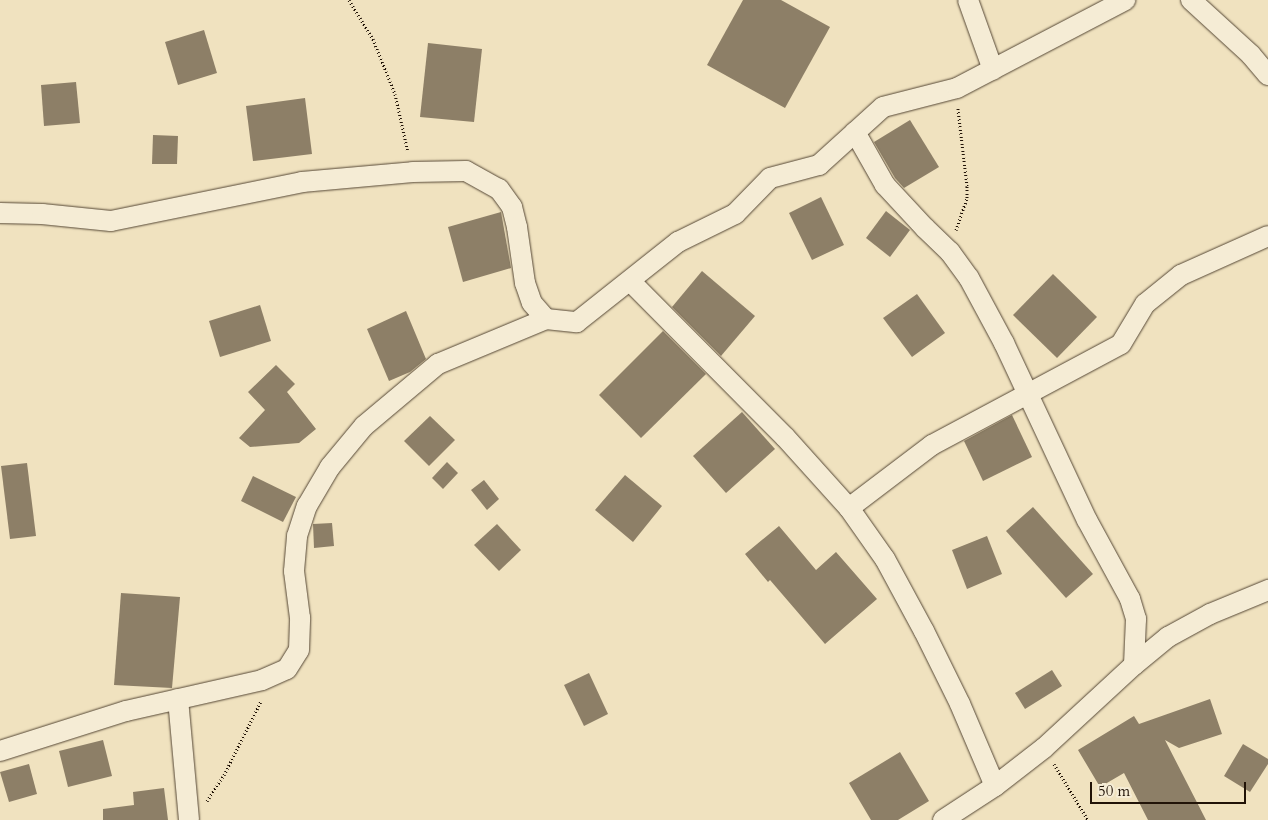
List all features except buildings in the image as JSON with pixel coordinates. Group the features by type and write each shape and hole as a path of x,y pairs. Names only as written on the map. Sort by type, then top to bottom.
{"street":[{"path":"968,0 993,70"},
{"path":"0,751 126,711 277,674 286,669 299,650 300,618 294,571 297,536 307,506 330,467 364,426 438,364 546,319 577,322 678,242 736,214 770,178 819,165 883,107 957,88 1125,0"},
{"path":"1191,0 1251,55 1268,75"},
{"path":"856,132 886,185 914,217 950,252 968,278 1004,343 1087,520 1130,599 1136,620 1134,665"},
{"path":"0,213 42,214 111,221 302,182 413,172 466,171 499,189 512,206 517,227 524,283 532,304 546,319"},
{"path":"849,508 932,445 1026,393 1121,344 1145,304 1181,275 1268,236"},
{"path":"630,281 778,430 849,508 885,559 924,631 960,704 995,786"},
{"path":"954,817 1044,748 1134,665 1168,638 1210,614 1268,590"},
{"path":"178,699 189,820"}],"path":[{"path":"349,0 373,39 395,94 413,172"},
{"path":"950,252 967,198 957,88"},
{"path":"204,805 224,775 261,700 277,674"},
{"path":"1044,748 1088,820"}]}
